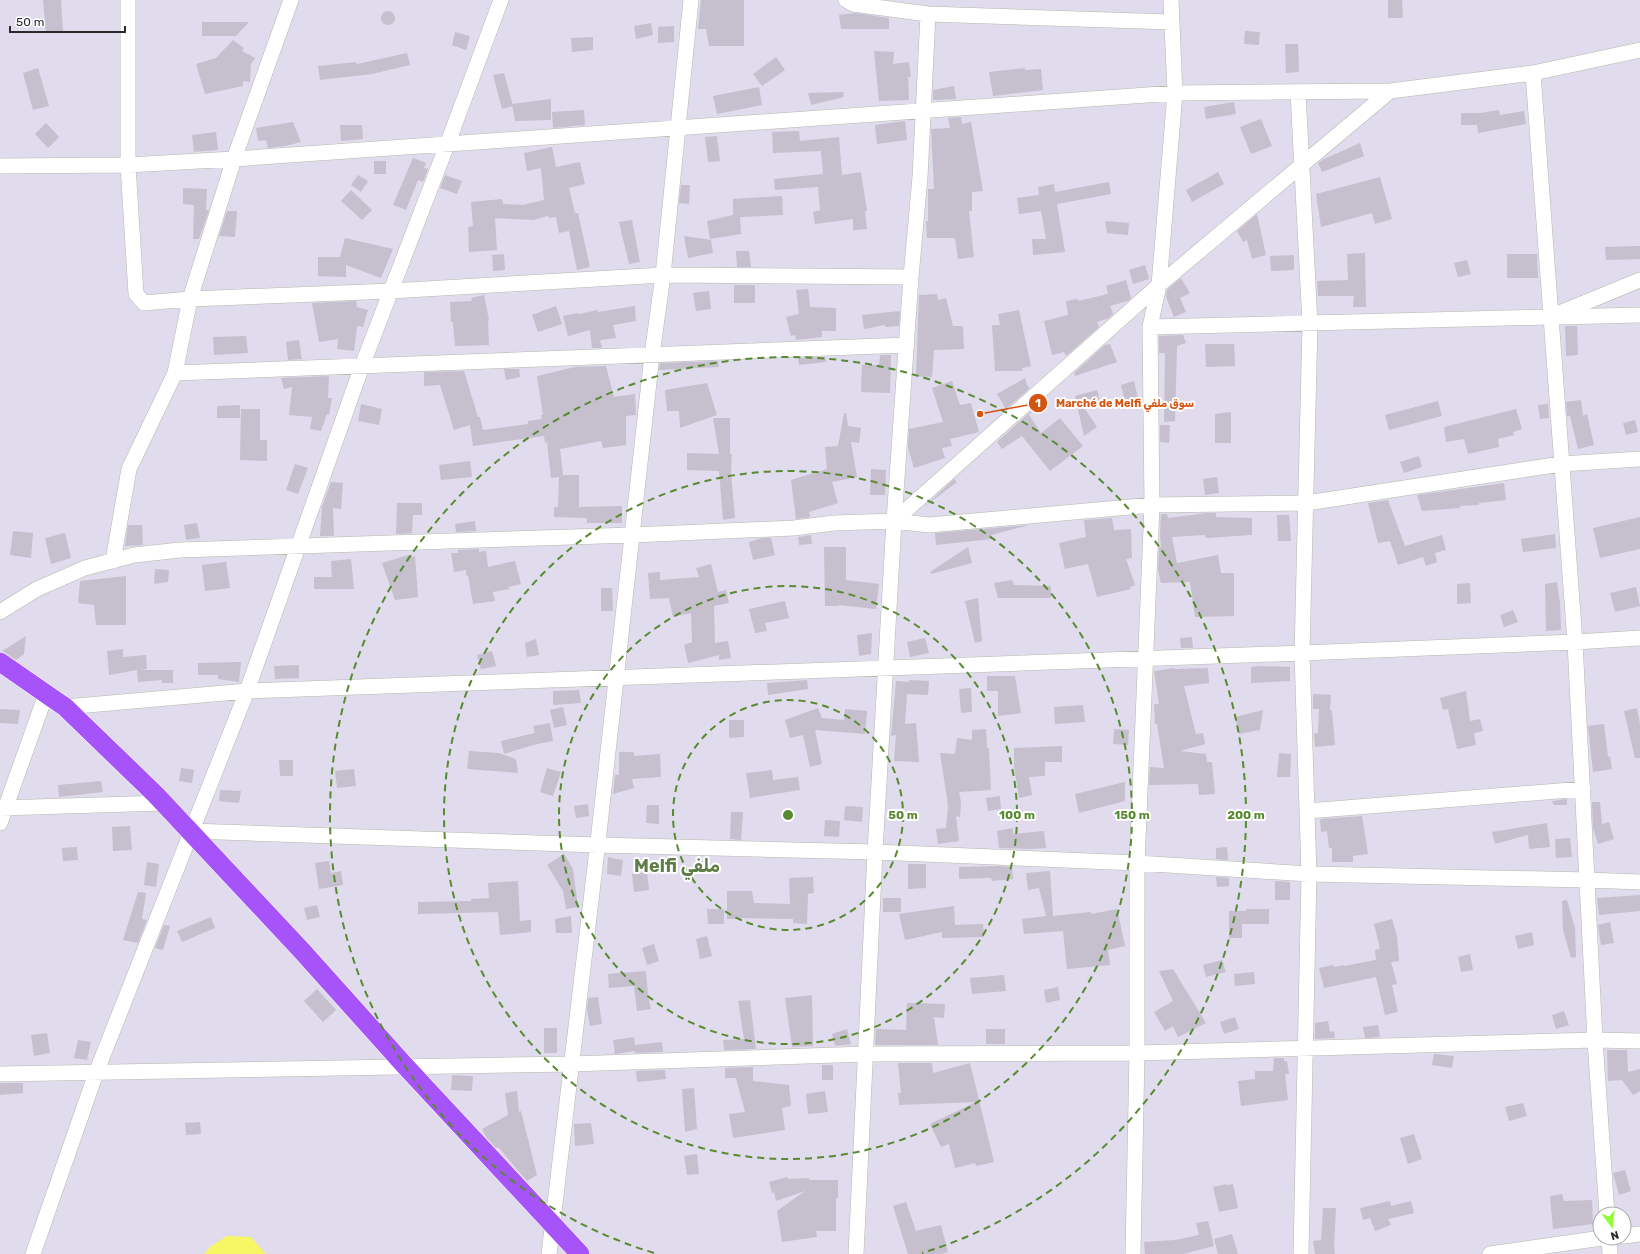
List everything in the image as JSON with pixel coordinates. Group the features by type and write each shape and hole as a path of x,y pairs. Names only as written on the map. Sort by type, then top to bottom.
{"main road":[{"path":"0,662 65,707 164,803 580,1254"}],"street":[{"path":"128,0 128,165 136,294 144,303 190,299 391,291 663,275 911,277"},
{"path":"113,561 128,469 175,373 190,299 234,158 291,0"},
{"path":"33,1254 96,1073 247,691 362,366 501,0"},
{"path":"549,1254 598,845 652,355 663,275 691,0"},
{"path":"846,0 853,4 928,14 1172,22"},
{"path":"1133,1254 1137,1053 1137,863 1152,505 1150,327 1159,285 1175,93 1171,0"},
{"path":"856,1254 875,852 887,667 894,521 911,277 920,177 928,14"},
{"path":"0,166 128,165 447,145 1175,93 1390,91 1533,73 1640,50"},
{"path":"1533,73 1575,642 1595,1040 1607,1206"},
{"path":"894,521 1159,285 1390,91"},
{"path":"1298,92 1310,324 1307,503 1302,653 1309,874 1301,1254"},
{"path":"1550,317 1640,280"},
{"path":"1150,327 1640,315"},
{"path":"175,373 907,345"},
{"path":"0,612 37,589 85,568 134,555 180,550 632,535 794,528 847,522 894,521 929,525 1152,505 1307,503 1561,464 1640,459"},
{"path":"65,707 247,691 1302,653 1640,638"},
{"path":"0,823 3,808 46,694"},
{"path":"1307,811 1583,789"},
{"path":"3,808 164,803"},
{"path":"191,831 598,845 875,852 1137,863 1309,874 1640,882"},
{"path":"0,1074 407,1068 866,1054 1137,1053 1595,1040 1640,1041"},
{"path":"1490,1254 1592,1239"}],"shaded area":[{"path":"227,1236 251,1237 266,1254 204,1254 211,1246"}],"building":[{"path":"43,0 61,0 63,31 46,33"},
{"path":"701,0 744,0 744,46 709,46 706,29 698,29"},
{"path":"1388,0 1402,0 1403,18 1388,18"},
{"path":"388,11 393,13 395,18 393,23 388,25 383,23 381,18 383,13"},
{"path":"855,13 889,18 889,29 841,29 839,15"},
{"path":"202,22 249,22 236,36 202,36"},
{"path":"651,23 653,35 636,39 634,26"},
{"path":"674,26 674,42 658,43 658,27"},
{"path":"1245,31 1260,32 1259,45 1244,44"},
{"path":"455,32 470,36 466,50 452,45"},
{"path":"593,37 593,50 572,52 571,38"},
{"path":"233,40 244,48 242,51 255,58 251,64 250,82 243,81 243,86 205,94 196,64 216,58"},
{"path":"1285,44 1298,44 1299,72 1286,73"},
{"path":"874,51 894,52 893,64 909,62 911,77 908,77 909,100 879,101"},
{"path":"407,53 410,65 372,74 320,80 318,66 356,62 357,64"},
{"path":"776,57 785,70 762,86 753,74"},
{"path":"38,68 49,106 33,110 23,73"},
{"path":"1025,68 1025,70 1041,69 1043,90 993,96 989,72"},
{"path":"504,73 513,106 502,109 493,75"},
{"path":"954,86 956,99 933,100 933,90"},
{"path":"759,87 762,105 717,114 713,96"},
{"path":"843,92 844,97 811,105 808,93"},
{"path":"551,99 551,120 515,121 512,104"},
{"path":"1234,102 1236,114 1206,119 1204,107"},
{"path":"584,110 585,125 553,128 552,112"},
{"path":"1499,110 1500,115 1524,111 1526,124 1478,133 1477,125 1461,125 1461,113 1480,113"},
{"path":"961,117 962,124 971,122 983,191 972,192 972,211 969,211 974,257 958,259 955,238 927,238 926,221 928,221 928,189 934,189 931,129 950,128 948,118"},
{"path":"1261,119 1272,146 1251,154 1240,127"},
{"path":"905,121 907,140 877,144 875,125"},
{"path":"293,122 301,142 268,148 266,140 258,141 256,128"},
{"path":"46,123 59,137 48,148 35,134"},
{"path":"340,125 362,125 363,139 341,141"},
{"path":"799,131 800,141 839,137 842,175 861,172 867,211 865,211 867,229 853,230 853,219 815,224 813,212 820,210 818,187 775,190 774,179 823,174 821,151 773,153 772,132"},
{"path":"216,132 218,150 194,152 192,135"},
{"path":"717,136 720,161 708,162 705,137"},
{"path":"1360,143 1364,156 1322,172 1318,163"},
{"path":"552,147 556,167 580,162 585,184 569,188 575,213 578,213 590,267 577,270 569,231 559,233 556,217 549,218 548,216 533,220 495,218 497,250 469,252 468,227 473,226 471,202 502,199 503,204 523,205 544,200 541,168 527,171 524,153"},
{"path":"413,158 426,163 424,168 428,169 423,182 418,180 406,210 393,205"},
{"path":"374,161 386,161 386,174 374,174"},
{"path":"1218,172 1224,184 1192,202 1186,190"},
{"path":"358,175 368,181 361,192 351,185"},
{"path":"445,175 462,181 457,194 440,188"},
{"path":"1380,177 1392,219 1375,224 1372,213 1321,227 1316,194"},
{"path":"1109,182 1111,194 1057,204 1065,252 1033,255 1032,239 1046,239 1041,211 1019,214 1017,198 1039,195 1038,187 1054,184 1055,192"},
{"path":"681,185 690,185 689,204 679,203"},
{"path":"183,188 207,189 206,210 209,210 199,239 193,239 194,205 183,204"},
{"path":"351,190 372,210 362,220 341,201"},
{"path":"782,196 783,215 740,217 741,234 710,239 707,221 733,215 733,199"},
{"path":"227,211 237,211 235,237 219,236"},
{"path":"1257,214 1266,255 1252,259 1247,240 1243,242 1237,231"},
{"path":"632,220 640,262 629,264 619,222"},
{"path":"1105,221 1129,223 1128,235 1107,233"},
{"path":"684,236 711,240 713,253 688,258"},
{"path":"345,238 393,249 381,278 346,265 346,277 318,276 318,257 340,257"},
{"path":"1640,246 1640,259 1606,260 1605,247"},
{"path":"736,251 749,251 751,267 737,267"},
{"path":"1365,253 1366,307 1353,307 1354,296 1318,296 1317,281 1348,280 1347,254"},
{"path":"504,254 505,270 493,271 492,255"},
{"path":"1507,254 1537,254 1538,278 1507,278"},
{"path":"1294,255 1294,270 1271,271 1270,256"},
{"path":"1467,260 1471,274 1458,277 1454,263"},
{"path":"1145,265 1149,279 1133,284 1129,270"},
{"path":"1181,278 1190,293 1180,298 1186,312 1174,317 1166,297 1167,290"},
{"path":"1126,280 1131,298 1128,301 1110,306 1113,314 1109,318 1097,322 1099,327 1066,356 1064,352 1052,355 1044,321 1068,315 1066,301 1078,299 1078,301 1104,295 1108,293 1106,286"},
{"path":"734,285 755,285 755,303 734,303"},
{"path":"808,289 810,307 836,308 836,331 822,331 822,337 796,340 795,335 791,336 786,317 799,314 796,290"},
{"path":"709,291 711,309 696,311 693,293"},
{"path":"937,294 938,300 946,298 953,326 963,326 964,349 934,350 932,377 916,376 919,295"},
{"path":"484,295 489,320 489,345 455,346 453,322 451,322 450,302 472,301 471,298"},
{"path":"356,301 357,307 368,310 363,327 357,326 354,351 337,349 338,339 319,342 312,303"},
{"path":"556,306 562,324 538,332 532,315"},
{"path":"635,306 636,321 613,325 616,338 600,340 602,348 592,348 590,330 568,336 563,316"},
{"path":"1019,310 1031,366 1022,368 1023,371 995,371 992,325 1000,325 998,314"},
{"path":"900,311 899,326 885,327 885,325 864,329 862,315"},
{"path":"1565,326 1577,326 1578,355 1566,356"},
{"path":"1183,335 1186,343 1177,346 1175,421 1164,422 1165,353 1159,353 1159,336"},
{"path":"246,336 248,353 214,355 213,337"},
{"path":"299,340 302,359 288,360 286,342"},
{"path":"1110,344 1117,362 1075,376 1074,373 1105,345"},
{"path":"1205,344 1234,344 1235,366 1206,367"},
{"path":"880,355 891,355 890,393 861,392 862,365 879,365"},
{"path":"825,357 826,362 799,365 798,358"},
{"path":"718,361 719,367 659,370 660,363"},
{"path":"606,366 614,397 635,394 636,415 626,416 626,445 603,448 601,441 560,449 563,475 579,475 579,507 622,506 622,523 587,523 587,518 554,517 554,507 558,507 559,477 551,478 547,442 545,443 544,436 473,446 470,425 454,430 440,385 424,386 424,372 464,371 483,430 528,424 528,421 542,419 541,415 543,415 537,376 575,367"},
{"path":"504,369 519,369 520,377 506,380"},
{"path":"329,376 328,398 332,398 329,415 327,414 321,431 310,429 312,417 289,415 292,387 284,389 281,378"},
{"path":"1025,378 1027,385 1030,388 1006,409 997,394"},
{"path":"952,381 960,405 971,403 979,432 950,439 952,446 942,448 945,458 914,468 908,448 909,429 943,422 932,388"},
{"path":"1134,381 1138,398 1125,401 1121,385"},
{"path":"707,383 717,415 680,428 679,411 667,411 665,390"},
{"path":"1097,390 1101,405 1085,409 1097,427 1084,436 1075,396"},
{"path":"1581,400 1583,416 1587,414 1594,445 1578,449 1570,416 1567,416 1566,402"},
{"path":"1438,401 1442,416 1389,430 1385,415"},
{"path":"1041,402 1029,415 1041,433 1060,418 1083,446 1050,471 1022,436 1002,449 997,442"},
{"path":"361,404 382,409 379,425 358,421"},
{"path":"1548,404 1549,418 1540,419 1538,405"},
{"path":"240,405 240,418 217,418 217,406"},
{"path":"241,409 260,409 260,440 267,440 267,461 240,460"},
{"path":"1516,409 1522,429 1513,432 1514,435 1498,439 1499,447 1468,454 1464,439 1446,442 1444,427"},
{"path":"1231,412 1231,443 1215,443 1215,414"},
{"path":"844,413 846,413 848,426 861,428 859,443 851,442 857,477 832,482 838,503 809,512 810,517 796,519 791,480 827,469 825,447 838,446"},
{"path":"713,418 730,418 730,454 732,454 731,472 735,518 723,520 719,471 687,470 687,453 719,454"},
{"path":"1635,420 1638,432 1626,435 1623,423"},
{"path":"1160,425 1170,425 1169,443 1160,442"},
{"path":"1419,456 1422,467 1404,473 1400,462"},
{"path":"470,461 472,477 441,480 439,465"},
{"path":"295,464 308,468 298,494 286,490"},
{"path":"871,469 886,470 885,495 870,495"},
{"path":"1217,477 1219,493 1205,495 1203,479"},
{"path":"954,479 957,482 924,507"},
{"path":"331,482 343,483 341,509 333,508 334,536 320,536 322,507"},
{"path":"1504,483 1506,500 1479,503 1479,505 1460,506 1460,508 1422,511 1417,495"},
{"path":"1388,500 1405,546 1442,535 1446,550 1435,553 1437,562 1426,566 1423,557 1398,565 1390,541 1378,543 1368,503"},
{"path":"397,503 422,503 422,515 413,515 412,533 396,534"},
{"path":"1216,513 1216,517 1252,518 1252,535 1206,538 1205,535 1172,537 1177,563 1218,555 1221,573 1234,573 1234,616 1195,617 1190,582 1161,583 1158,570 1159,547 1161,547 1161,514 1167,514 1168,518"},
{"path":"1277,515 1289,515 1291,541 1278,541"},
{"path":"1640,517 1640,549 1600,558 1593,528"},
{"path":"1112,518 1114,530 1131,529 1132,558 1126,559 1135,585 1130,587 1131,589 1097,597 1088,564 1065,569 1059,543 1086,537 1084,520"},
{"path":"475,521 476,531 456,532 455,524"},
{"path":"197,523 200,538 186,540 184,525"},
{"path":"128,525 142,525 143,545 125,546"},
{"path":"1030,525 991,535 992,539 936,545 935,533"},
{"path":"13,531 33,533 31,558 10,555"},
{"path":"65,533 71,558 51,564 45,538"},
{"path":"1555,534 1556,548 1523,552 1521,539"},
{"path":"811,535 812,544 799,545 798,537"},
{"path":"762,538 771,538 775,555 753,560 749,542"},
{"path":"824,547 846,547 846,580 879,584 876,609 839,605 825,606"},
{"path":"968,547 972,563 931,574 930,572"},
{"path":"479,549 479,552 486,551 488,567 515,561 521,584 508,587 509,589 493,592 495,601 473,604 468,575 466,576 466,570 454,572 451,553 458,553 458,550"},
{"path":"412,554 412,557 415,556 418,597 395,600 382,563"},
{"path":"351,559 354,589 314,589 314,577 332,577 331,561"},
{"path":"226,562 230,588 205,591 202,565"},
{"path":"711,564 718,592 726,590 729,603 714,606 715,643 728,641 731,658 719,660 719,655 688,663 684,645 692,642 691,613 673,617 669,598 650,599 648,573 660,572 660,580 699,577 696,568"},
{"path":"155,569 169,570 168,582 154,584"},
{"path":"126,576 126,625 96,625 94,605 78,603 80,581"},
{"path":"1012,580 1014,585 1051,586 1051,598 998,598 994,583"},
{"path":"1557,582 1560,603 1561,630 1546,631 1545,584"},
{"path":"1470,583 1471,603 1457,604 1457,584"},
{"path":"1636,587 1640,606 1615,612 1610,593"},
{"path":"601,588 612,588 613,611 601,611"},
{"path":"978,598 982,641 975,643 965,601"},
{"path":"785,601 789,618 765,623 767,631 755,633 749,609"},
{"path":"1513,610 1518,622 1504,627 1500,615"},
{"path":"872,633 871,654 859,656 857,635"},
{"path":"26,636 24,654 16,660 2,651"},
{"path":"1192,637 1193,648 1181,648 1180,638"},
{"path":"925,638 929,653 910,657 907,642"},
{"path":"536,639 539,655 527,657 525,643"},
{"path":"123,649 123,657 146,655 147,669 139,670 173,670 173,683 162,683 162,680 138,682 137,670 109,675 107,651"},
{"path":"492,651 496,666 481,669 477,655"},
{"path":"241,662 239,682 218,679 218,675 198,675 198,663"},
{"path":"299,665 299,678 275,679 274,666"},
{"path":"1251,667 1290,667 1290,681 1251,683"},
{"path":"1174,668 1208,668 1209,683 1184,686 1196,734 1203,733 1205,744 1180,751 1206,754 1207,762 1212,762 1215,794 1199,795 1198,784 1149,785 1150,767 1164,768 1157,724 1155,724 1154,704 1159,704 1154,671"},
{"path":"987,676 1015,676 1021,713 998,716 998,691 987,691"},
{"path":"807,680 808,689 768,695 767,683"},
{"path":"909,680 929,681 928,695 907,694 905,724 916,723 919,762 894,761 896,735 891,736 896,681 909,682"},
{"path":"971,688 972,712 961,713 959,689"},
{"path":"579,690 581,703 553,705 553,691"},
{"path":"1466,691 1470,721 1480,719 1483,731 1474,733 1476,745 1457,749 1448,709 1443,710 1440,698"},
{"path":"1313,694 1331,695 1330,710 1332,711 1335,745 1315,747 1314,734 1318,733 1319,709 1313,709"},
{"path":"1083,705 1085,722 1055,724 1054,707"},
{"path":"563,707 567,725 554,728 550,710"},
{"path":"818,708 822,718 844,720 845,709 867,711 865,734 815,730 822,764 810,767 803,735 790,738 785,720"},
{"path":"1637,708 1640,724 1640,758 1635,758 1624,711"},
{"path":"0,709 20,710 18,724 0,723"},
{"path":"1263,710 1260,730 1239,734 1235,717"},
{"path":"729,720 744,720 744,737 729,738"},
{"path":"550,723 553,741 533,745 504,754 501,741 535,733 533,726"},
{"path":"1604,724 1608,757 1610,756 1612,769 1593,772 1588,726"},
{"path":"986,729 987,748 989,748 991,790 959,792 961,802 960,817 956,816 959,841 938,844 936,829 946,828 948,805 940,753 955,754 957,738 972,740 972,730"},
{"path":"1114,729 1129,730 1128,745 1113,744"},
{"path":"1062,746 1062,762 1045,762 1045,776 1029,777 1032,795 1019,798 1014,766 1014,748"},
{"path":"469,751 499,753 516,759 518,773 467,769"},
{"path":"619,752 634,752 634,756 660,754 661,777 632,779 634,788 613,794 615,775 619,775"},
{"path":"1279,753 1291,754 1290,777 1277,777"},
{"path":"279,760 293,760 293,776 280,776"},
{"path":"181,768 194,770 192,783 179,781"},
{"path":"547,768 561,772 553,796 540,792"},
{"path":"354,769 356,786 337,788 335,771"},
{"path":"772,770 773,780 798,777 800,790 750,798 746,773"},
{"path":"101,781 103,792 59,797 58,785"},
{"path":"1125,782 1125,801 1079,813 1075,794"},
{"path":"220,790 241,791 239,803 219,801"},
{"path":"1000,796 1001,809 988,811 986,798"},
{"path":"1567,799 1567,805 1554,805 1552,801"},
{"path":"1592,802 1600,802 1602,824 1609,822 1614,839 1598,844 1593,828"},
{"path":"588,804 589,816 576,818 574,806"},
{"path":"647,805 659,805 659,824 646,823"},
{"path":"845,806 863,807 862,822 844,820"},
{"path":"731,812 743,812 741,840 730,839"},
{"path":"1362,816 1368,854 1353,856 1353,862 1332,862 1332,848 1329,848 1327,831 1321,832 1320,819"},
{"path":"825,820 840,821 839,837 824,836"},
{"path":"1547,823 1550,847 1529,849 1528,835 1495,844 1492,832"},
{"path":"130,826 132,850 113,851 112,827"},
{"path":"1013,828 1013,834 1044,831 1046,848 999,848 997,831"},
{"path":"1570,838 1572,857 1556,858 1555,839"},
{"path":"77,847 78,860 63,861 62,848"},
{"path":"1227,847 1228,860 1216,859 1216,848"},
{"path":"564,854 573,869 578,907 566,909 563,891 547,865"},
{"path":"608,857 623,860 621,876 607,874"},
{"path":"329,861 331,873 341,871 343,885 319,889 315,863"},
{"path":"147,862 159,864 156,887 144,885"},
{"path":"908,864 926,864 926,888 908,889"},
{"path":"959,867 1012,867 1013,879 992,881 991,878 959,879"},
{"path":"1050,871 1053,916 1091,912 1091,914 1117,909 1125,946 1108,950 1110,965 1067,969 1063,931 1024,934 1022,919 1046,916 1039,888 1028,890 1026,873"},
{"path":"647,872 649,890 634,892 632,874"},
{"path":"813,877 814,893 808,894 807,924 793,923 793,919 727,919 727,891 752,891 754,903 790,904 789,878"},
{"path":"1216,877 1229,878 1229,886 1217,887"},
{"path":"518,881 520,921 531,920 531,932 500,935 498,912 418,914 418,902 471,901 471,899 489,898 488,883"},
{"path":"1275,881 1290,882 1290,900 1275,900"},
{"path":"138,892 146,893 142,919 147,920 138,943 123,940"},
{"path":"1640,895 1640,911 1599,915 1597,898"},
{"path":"883,898 901,898 901,912 883,912"},
{"path":"1567,900 1575,928 1576,957 1571,958 1563,930 1562,901"},
{"path":"317,905 320,917 307,920 304,908"},
{"path":"954,906 955,925 983,924 984,937 942,938 942,932 905,940 899,914"},
{"path":"707,909 724,909 724,924 708,924"},
{"path":"1246,909 1269,909 1269,924 1242,924 1242,938 1229,938 1229,911 1246,911"},
{"path":"571,916 572,933 556,933 555,919"},
{"path":"211,917 215,928 182,942 177,931"},
{"path":"1392,919 1397,936 1399,961 1391,962 1397,984 1392,985 1398,1012 1385,1015 1376,977 1324,988 1319,968 1333,965 1334,967 1344,966 1376,960 1375,950 1380,949 1374,924"},
{"path":"1610,922 1614,943 1601,945 1598,925"},
{"path":"164,925 170,926 163,950 155,948"},
{"path":"1532,932 1534,945 1518,949 1515,936"},
{"path":"707,936 712,956 700,959 696,939"},
{"path":"654,944 659,961 647,965 642,948"},
{"path":"1470,954 1473,970 1461,972 1458,957"},
{"path":"1222,960 1226,972 1206,977 1203,965"},
{"path":"1173,969 1206,1023 1178,1037 1173,1026 1165,1031 1154,1012 1173,1001 1159,971"},
{"path":"646,971 648,996 651,1009 637,1011 634,986 609,988 608,974"},
{"path":"1254,972 1255,984 1235,986 1234,974"},
{"path":"1004,975 1006,991 972,994 970,978"},
{"path":"1058,987 1060,1000 1046,1003 1044,990"},
{"path":"317,989 336,1010 323,1022 304,1001"},
{"path":"812,995 813,1046 792,1047 785,998"},
{"path":"598,997 602,1024 590,1026 587,1010 588,998"},
{"path":"750,1000 756,1049 724,1050 723,1040 744,1039 738,1001"},
{"path":"907,1003 945,1004 944,1018 934,1017 938,1045 875,1045 876,1029 906,1030"},
{"path":"1564,1011 1569,1025 1556,1029 1552,1015"},
{"path":"1235,1017 1239,1029 1224,1034 1220,1022"},
{"path":"1328,1021 1330,1032 1334,1031 1335,1038 1315,1039 1315,1023"},
{"path":"1378,1025 1380,1037 1365,1038 1363,1027"},
{"path":"544,1028 557,1028 557,1053 544,1053"},
{"path":"847,1029 851,1044 835,1046 832,1034"},
{"path":"986,1029 1005,1029 1005,1044 986,1044"},
{"path":"47,1033 50,1053 34,1056 31,1035"},
{"path":"634,1037 635,1045 662,1042 663,1052 635,1053 635,1051 615,1054 613,1040"},
{"path":"78,1040 91,1042 87,1060 74,1058"},
{"path":"1607,1050 1627,1050 1628,1072 1640,1069 1640,1091 1633,1095 1622,1080 1608,1081"},
{"path":"1434,1054 1454,1056 1452,1068 1432,1065"},
{"path":"1274,1058 1284,1058 1284,1061 1287,1061 1289,1074 1285,1074 1288,1100 1241,1106 1238,1081 1255,1079 1255,1071 1273,1071"},
{"path":"898,1063 932,1063 933,1073 970,1063 994,1162 976,1166 975,1163 955,1168 949,1144 941,1147 930,1124 976,1102 899,1105 898,1093 901,1093"},
{"path":"822,1065 833,1065 833,1080 822,1080"},
{"path":"753,1067 753,1081 789,1085 791,1106 782,1108 785,1130 733,1138 729,1114 745,1112 736,1078 725,1078 725,1068"},
{"path":"665,1070 666,1079 637,1082 636,1071"},
{"path":"452,1075 473,1076 472,1091 451,1090"},
{"path":"0,1083 23,1083 23,1093 0,1095"},
{"path":"694,1088 697,1129 685,1132 682,1089"},
{"path":"517,1091 519,1112 521,1111 537,1175 527,1181 498,1147 496,1148 487,1138 482,1129 508,1115 505,1093"},
{"path":"825,1091 828,1112 808,1114 806,1094"},
{"path":"1523,1103 1527,1116 1509,1121 1505,1107"},
{"path":"200,1122 201,1134 186,1135 185,1123"},
{"path":"591,1123 594,1144 575,1146 574,1124"},
{"path":"1414,1134 1422,1159 1408,1164 1400,1138"},
{"path":"697,1154 699,1174 687,1175 684,1156"},
{"path":"1625,1170 1631,1191 1619,1195 1613,1173"},
{"path":"787,1177 788,1179 809,1178 809,1180 838,1180 838,1198 836,1198 836,1231 816,1231 817,1237 782,1242 777,1211 805,1191 776,1201 774,1192 772,1193 769,1182"},
{"path":"1233,1184 1238,1208 1219,1212 1213,1187"},
{"path":"1562,1194 1564,1201 1592,1200 1592,1224 1553,1229 1550,1196"},
{"path":"1390,1201 1391,1206 1411,1201 1414,1213 1388,1219 1391,1225 1375,1231 1370,1218 1363,1220 1360,1208"},
{"path":"906,1202 916,1231 941,1225 948,1252 941,1254 908,1254 893,1206"},
{"path":"1323,1208 1336,1208 1335,1254 1315,1254 1313,1241 1321,1240"},
{"path":"1208,1221 1214,1246 1183,1254 1145,1254 1144,1242 1175,1240 1199,1235 1196,1223"},
{"path":"1232,1234 1238,1254 1218,1254 1214,1239"}],"place":[{"name":"Marché de Melfi سوق ملفي","path":"980,414"}],"district":[{"name":"Melfi ملفي","path":"677,866"}]}
